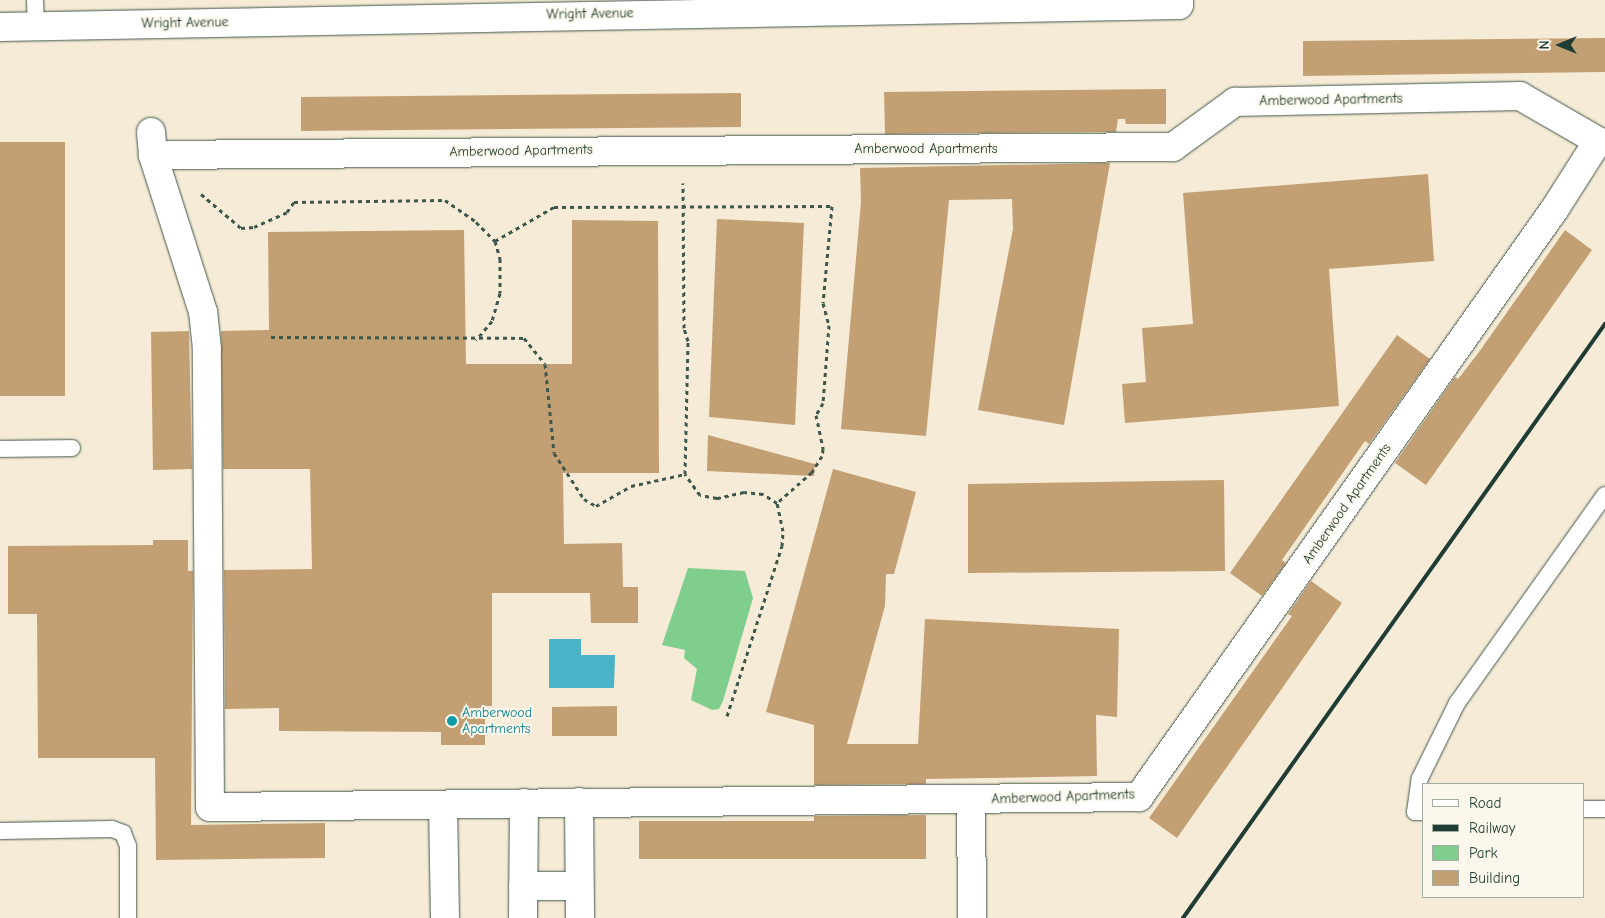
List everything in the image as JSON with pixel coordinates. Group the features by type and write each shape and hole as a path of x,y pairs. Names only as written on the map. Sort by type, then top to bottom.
{"street":[{"name":"Wright Avenue","path":"0,27 36,13 1179,2"},
{"name":"Amberwood Apartments","path":"1520,96 1598,141 1554,210 1138,797 210,807 207,349 203,312 152,143 683,150 1173,147 1235,102 1520,96"},
{"name":"Amberwood Apartments","path":"971,799 972,918"},
{"path":"579,802 580,918"},
{"path":"523,918 524,803"},
{"path":"443,805 445,918"},
{"path":"523,886 579,886"}],"lane":[{"path":"0,449 72,448"},
{"path":"1422,812 1416,812 1420,778 1457,702 1605,495"},
{"path":"1585,809 1605,809"},
{"path":"0,831 112,829 123,833 128,846 128,918"}],"path":[{"path":"683,150 684,328 688,341 686,474 700,495 717,498 744,492 763,494 777,503 783,531 782,546 727,716"},
{"path":"195,189 241,228 254,227 287,212 294,202 444,200 476,222 496,241 500,259 500,293 492,321 476,340"},
{"path":"496,241 554,208 832,206 823,303 829,325 823,403 816,415 823,449 812,472 777,503"},
{"path":"271,337 476,340 524,338 545,364 554,453 584,499 596,506 631,486 686,474"}],"green space":[{"path":"688,568 745,571 753,598 719,709 712,710 691,700 697,669 684,658 685,650 662,645"}],"water":[{"path":"549,639 581,639 581,655 615,655 614,688 549,688"}],"building":[{"path":"1605,38 1605,72 1303,76 1303,41"},
{"path":"1166,89 1166,124 1126,124 1125,119 1118,119 1116,132 885,134 884,92"},
{"path":"741,93 741,127 301,131 301,97"},
{"path":"0,142 65,142 65,396 0,396"},
{"path":"1110,163 1064,425 978,410 1013,229 1012,199 949,200 926,436 841,429 861,202 860,168"},
{"path":"1428,174 1434,261 1329,269 1339,406 1125,423 1122,384 1146,382 1142,328 1193,324 1183,193"},
{"path":"717,219 804,223 795,425 709,417"},
{"path":"572,220 658,221 659,473 563,473 564,544 622,543 623,587 638,587 638,623 591,623 590,593 492,593 492,706 485,706 485,745 441,745 441,732 279,731 279,708 225,709 224,570 312,569 310,469 223,469 221,331 269,330 268,232 464,230 466,364 572,364"},
{"path":"1565,230 1592,250 1426,485 1395,463 1455,377 1458,379 1479,352"},
{"path":"189,331 192,469 153,470 151,332"},
{"path":"1397,335 1430,359 1369,444 1365,441 1282,560 1286,563 1262,596 1230,573"},
{"path":"708,435 815,464 814,476 707,471"},
{"path":"833,469 916,492 894,574 886,574 885,606 847,744 918,744 925,619 1119,629 1117,717 1096,715 1097,776 926,779 926,784 814,785 814,725 766,712"},
{"path":"1224,480 1225,571 968,573 968,484"},
{"path":"153,540 188,540 188,571 193,571 191,825 325,823 325,858 156,860 155,758 38,758 37,614 8,614 8,546 153,545"},
{"path":"1311,581 1342,603 1177,838 1149,818 1292,616 1288,614"},
{"path":"617,706 617,736 552,736 552,707"},
{"path":"926,815 926,859 639,859 639,821 814,821 814,816"}],"railway":[{"path":"1183,918 1605,324"}],"place":[{"name":"Amberwood Apartments","path":"452,721"}]}
